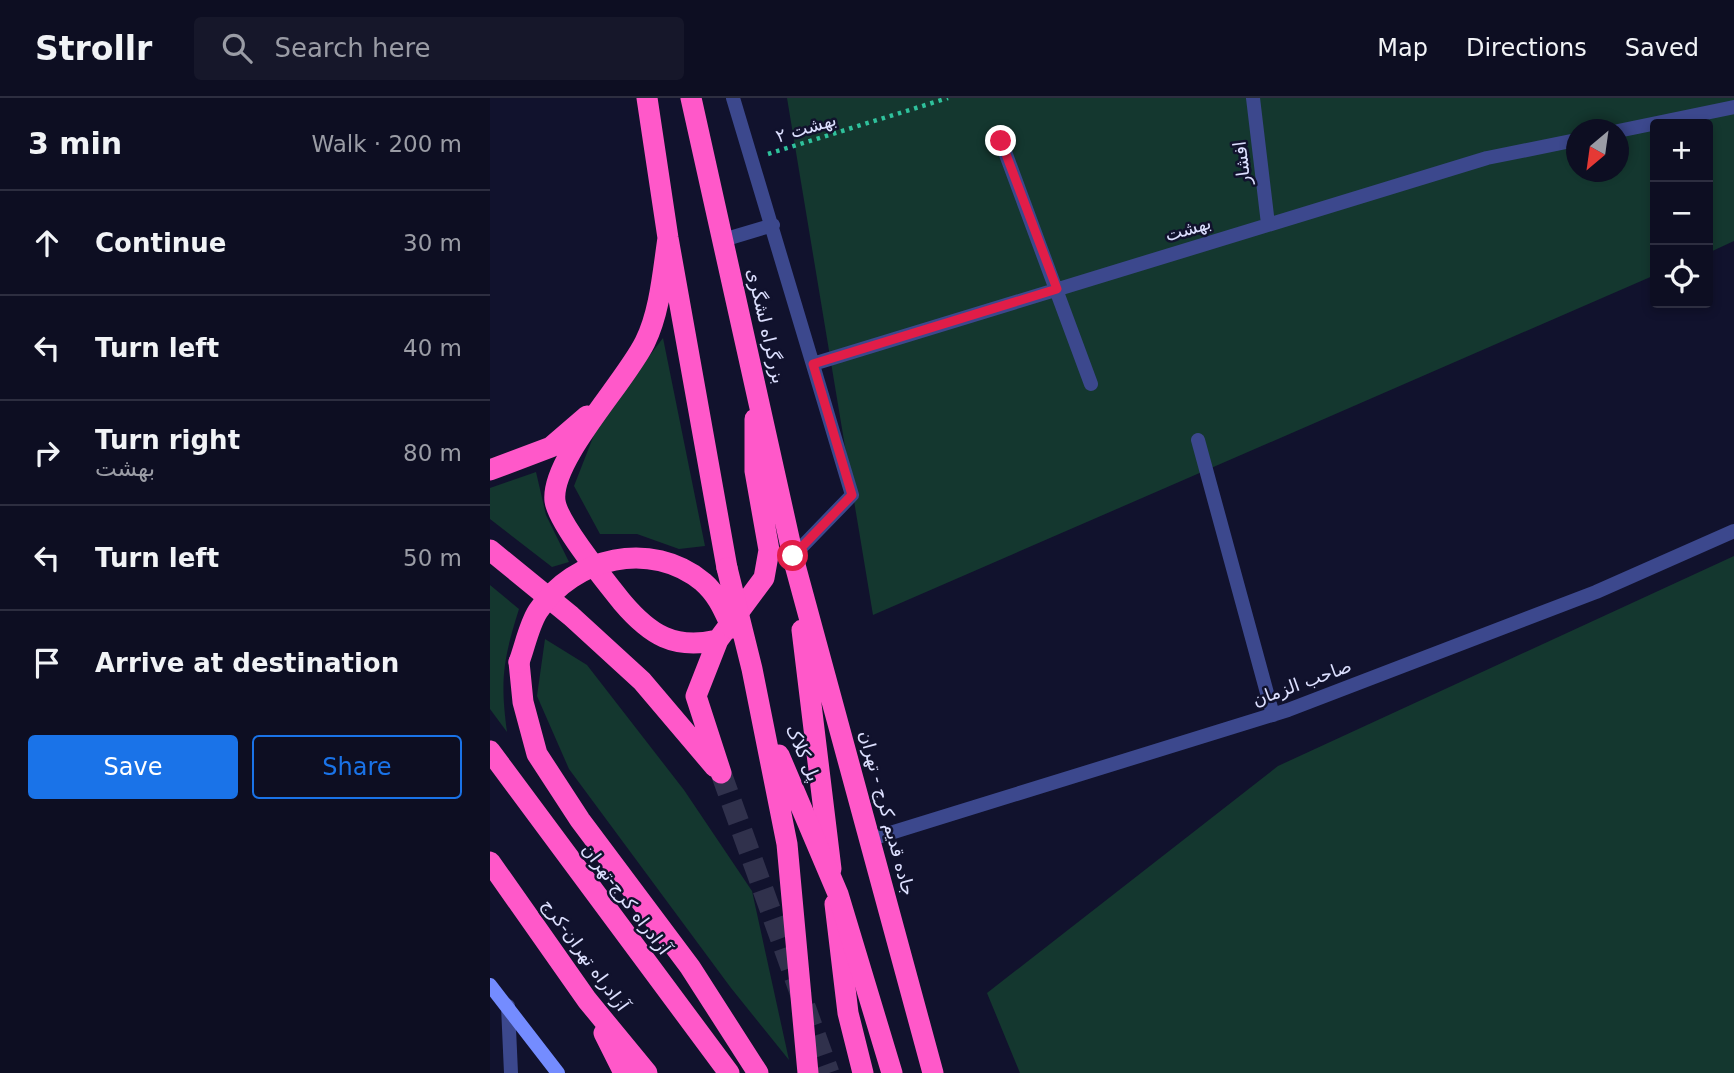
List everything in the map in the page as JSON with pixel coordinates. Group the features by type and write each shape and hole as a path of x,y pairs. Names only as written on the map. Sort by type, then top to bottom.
{"highway":[{"path":"647,98 668,239 727,568 762,715"},
{"name":"بزرگراه لشگری","path":"691,98 794,560"},
{"path":"668,239 660,289 646,340 615,391 563,464 555,483 555,503 565,524 637,620 661,636 683,645 718,640"},
{"path":"490,550 570,616 642,681 721,774 696,696 718,640 764,578 769,550 755,471 755,381"},
{"path":"490,470 551,447 615,391"},
{"path":"752,669 719,599 703,582 671,563 633,556 602,562 566,579 537,612 519,662 523,702 537,754 580,820 690,967 756,1069"},
{"path":"794,560 848,1013 863,1073"},
{"name":"جاده قدیم کرج - تهران","path":"794,560 933,1073"},
{"name":"پل کلاک","path":"762,715 787,844 808,1073"},
{"name":"پل کلاک","path":"762,715 838,894 892,1073"},
{"name":"آزادراه کرج-تهران","path":"490,751 729,1073"},
{"name":"آزادراه تهران-کرج","path":"490,862 587,1000 648,1073"},
{"path":"587,1000 624,1073"}],"street":[{"path":"733,98 852,495 794,560"},
{"name":"افشار","path":"1253,98 1268,224"},
{"path":"1629,129 1734,107"},
{"path":"1001,141 1091,384"},
{"name":"بهشت","path":"813,364 1487,158 1566,141"},
{"path":"723,240 773,225"},
{"path":"1198,440 1273,715"},
{"name":"صاحب الزمان","path":"871,839 1273,715 1597,592 1734,531"},
{"path":"490,985 558,1073"},
{"path":"508,1006 511,1073"}],"path":[{"name":"بهشت ۲","path":"752,159 948,98"}],"green space":[{"path":"787,98 1734,98 1734,241 1713,251 1713,119 1650,119 1650,277 873,615"},
{"path":"663,338 705,546 679,549 637,534 600,534 574,486 599,422"},
{"path":"536,472 546,515 569,562 552,567 490,519 490,488"},
{"path":"1734,556 1734,1073 1020,1073 987,993 1278,766"},
{"path":"490,585 519,609 504,670 507,732 490,709"},
{"path":"545,639 587,665 684,790 752,891 789,1060 731,988 569,769 537,696"}],"tunnel":[{"path":"721,773 829,1073"}],"route":[{"path":"793,556 852,495 813,364 1057,289 1001,141"}]}
